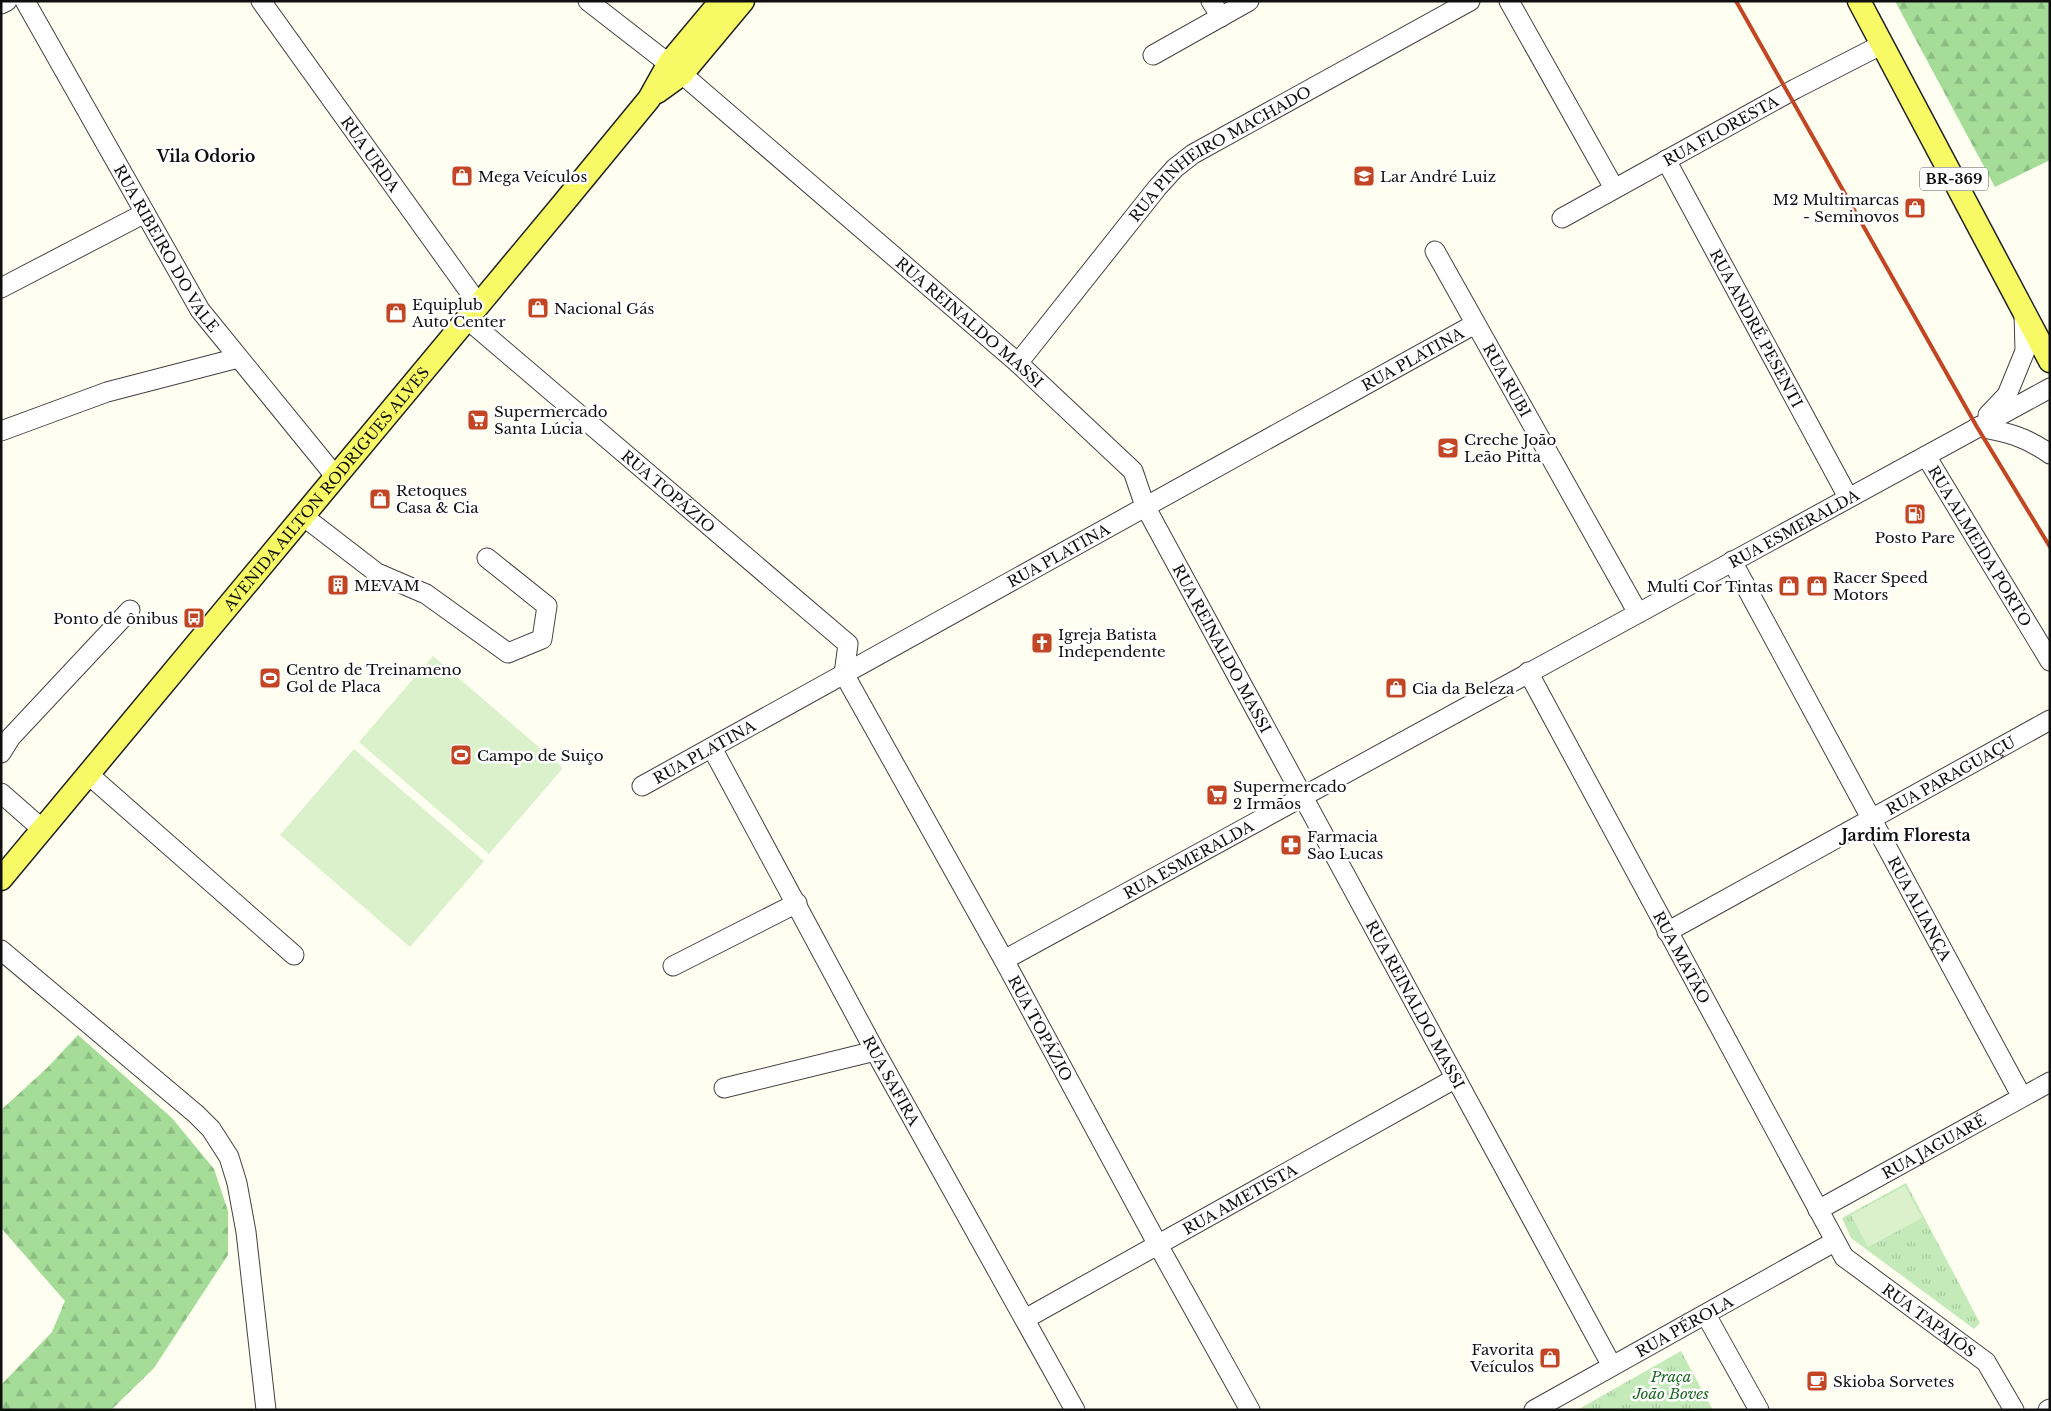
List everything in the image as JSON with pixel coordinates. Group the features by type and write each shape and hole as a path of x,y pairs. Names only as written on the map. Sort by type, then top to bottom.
{"main road":[{"name":"AVENIDA AILTON RODRIGUES ALVES","path":"675,68 721,1"},
{"name":"AVENIDA AILTON RODRIGUES ALVES","path":"1,878 675,68 743,1"},
{"name":"BR-369","path":"1860,1 1881,45 2050,362"}],"street":[{"path":"1,4 7,1"},
{"name":"RUA RIBEIRO DO VALE","path":"26,1 200,310 336,477"},
{"name":"RUA URDA","path":"261,1 473,312"},
{"name":"RUA REINALDO MASSI","path":"588,1 675,68 1018,363 1133,471 1145,506 1612,1366"},
{"path":"1153,55 1216,9 1249,1"},
{"name":"RUA PINHEIRO MACHADO","path":"1018,363 1175,168 1193,154 1470,1"},
{"path":"1509,1 1614,188"},
{"name":"RUA FLORESTA","path":"1562,218 1795,89 1881,45"},
{"name":"RUA ANDRÉ PESENTI","path":"1666,160 1848,497"},
{"path":"1,288 145,213"},
{"name":"RUA RUBI","path":"1435,251 1638,613"},
{"name":"RUA TOPÁZIO","path":"473,312 867,660"},
{"name":"RUA ESMERALDA","path":"1977,427 2007,395 2025,350 2024,314"},
{"name":"RUA PLATINA","path":"642,786 1475,324"},
{"path":"1,431 107,392 238,358"},
{"name":"RUA ESMERALDA","path":"1004,960 2050,388"},
{"path":"1977,427 2010,433 2033,443 2050,454"},
{"name":"RUA ALMEIDA PORTO","path":"1926,456 2050,661"},
{"path":"303,516 377,574 426,594 508,653 542,639 547,606 487,558"},
{"name":"RUA ALIANÇA","path":"1732,561 2022,1097"},
{"path":"1,753 11,738 130,610"},
{"path":"844,674 848,644"},
{"name":"RUA MATÃO","path":"1528,672 1834,1242"},
{"name":"RUA TOPÁZIO","path":"844,674 1004,960 1158,1245 1250,1410"},
{"name":"RUA PARAGUAÇU","path":"1667,932 2050,720"},
{"name":"RUA SAFIRA","path":"712,748 876,1051 1075,1410"},
{"path":"88,774 294,955"},
{"path":"1,793 42,829"},
{"path":"673,966 796,903"},
{"path":"1,950 196,1114 211,1129 230,1157 246,1232 266,1410"},
{"path":"724,1088 876,1051"},
{"name":"RUA AMETISTA","path":"1025,1319 1456,1078"},
{"name":"RUA JAGUARÉ","path":"1818,1210 2050,1082"},
{"name":"RUA PÉROLA","path":"1534,1410 1834,1242"},
{"name":"RUA TAPAJÓS","path":"1834,1242 1844,1257 1986,1362 2014,1410"},
{"path":"1706,1315 1760,1410"}],"green space":[{"path":"1895,1 2050,1 2050,160 1995,187"},
{"name":"Campo de Suiço","path":"433,656 563,768 489,854 359,742"},
{"path":"354,749 484,861 410,947 280,835"},
{"path":"78,1035 172,1118 214,1169 228,1211 228,1255 154,1368 111,1410 1,1410 1,1385 52,1332 65,1301 1,1228 1,1110 47,1068"},
{"path":"1906,1183 1980,1323 1974,1329 1851,1238 1842,1218"},
{"path":"1905,1186 1922,1218 1868,1247 1851,1215"},
{"name":"Praça João Boves","path":"1681,1351 1713,1410 1577,1410"}],"railway":[{"path":"1736,1 1977,427 2050,547"}],"place":[{"name":"Mega Veículos","path":"462,176"},
{"name":"Lar André Luiz","path":"1364,176"},
{"name":"M2 Multimarcas - Seminovos","path":"1915,208"},
{"name":"Nacional Gás","path":"538,308"},
{"name":"Equiplub Auto Center","path":"396,313"},
{"name":"Supermercado Santa Lúcia","path":"478,420"},
{"name":"Creche João Leão Pitta","path":"1448,448"},
{"name":"Retoques Casa & Cia","path":"380,499"},
{"name":"Posto Pare","path":"1915,514"},
{"name":"MEVAM","path":"338,585"},
{"name":"Multi Cor Tintas","path":"1789,586"},
{"name":"Racer Speed Motors","path":"1817,586"},
{"name":"Ponto de ônibus","path":"194,618"},
{"name":"Igreja Batista Independente","path":"1042,643"},
{"name":"Centro de Treinameno Gol de Placa","path":"270,678"},
{"name":"Cia da Beleza","path":"1396,688"},
{"name":"Campo de Suiço","path":"461,755"},
{"name":"Supermercado 2 Irmãos","path":"1217,795"},
{"name":"Farmacia Sao Lucas","path":"1291,845"},
{"name":"Favorita Veículos","path":"1550,1358"},
{"name":"Skioba Sorvetes","path":"1817,1381"}],"district":[{"name":"Vila Odorio","path":"206,156"},
{"name":"Jardim Floresta","path":"1906,835"}]}
